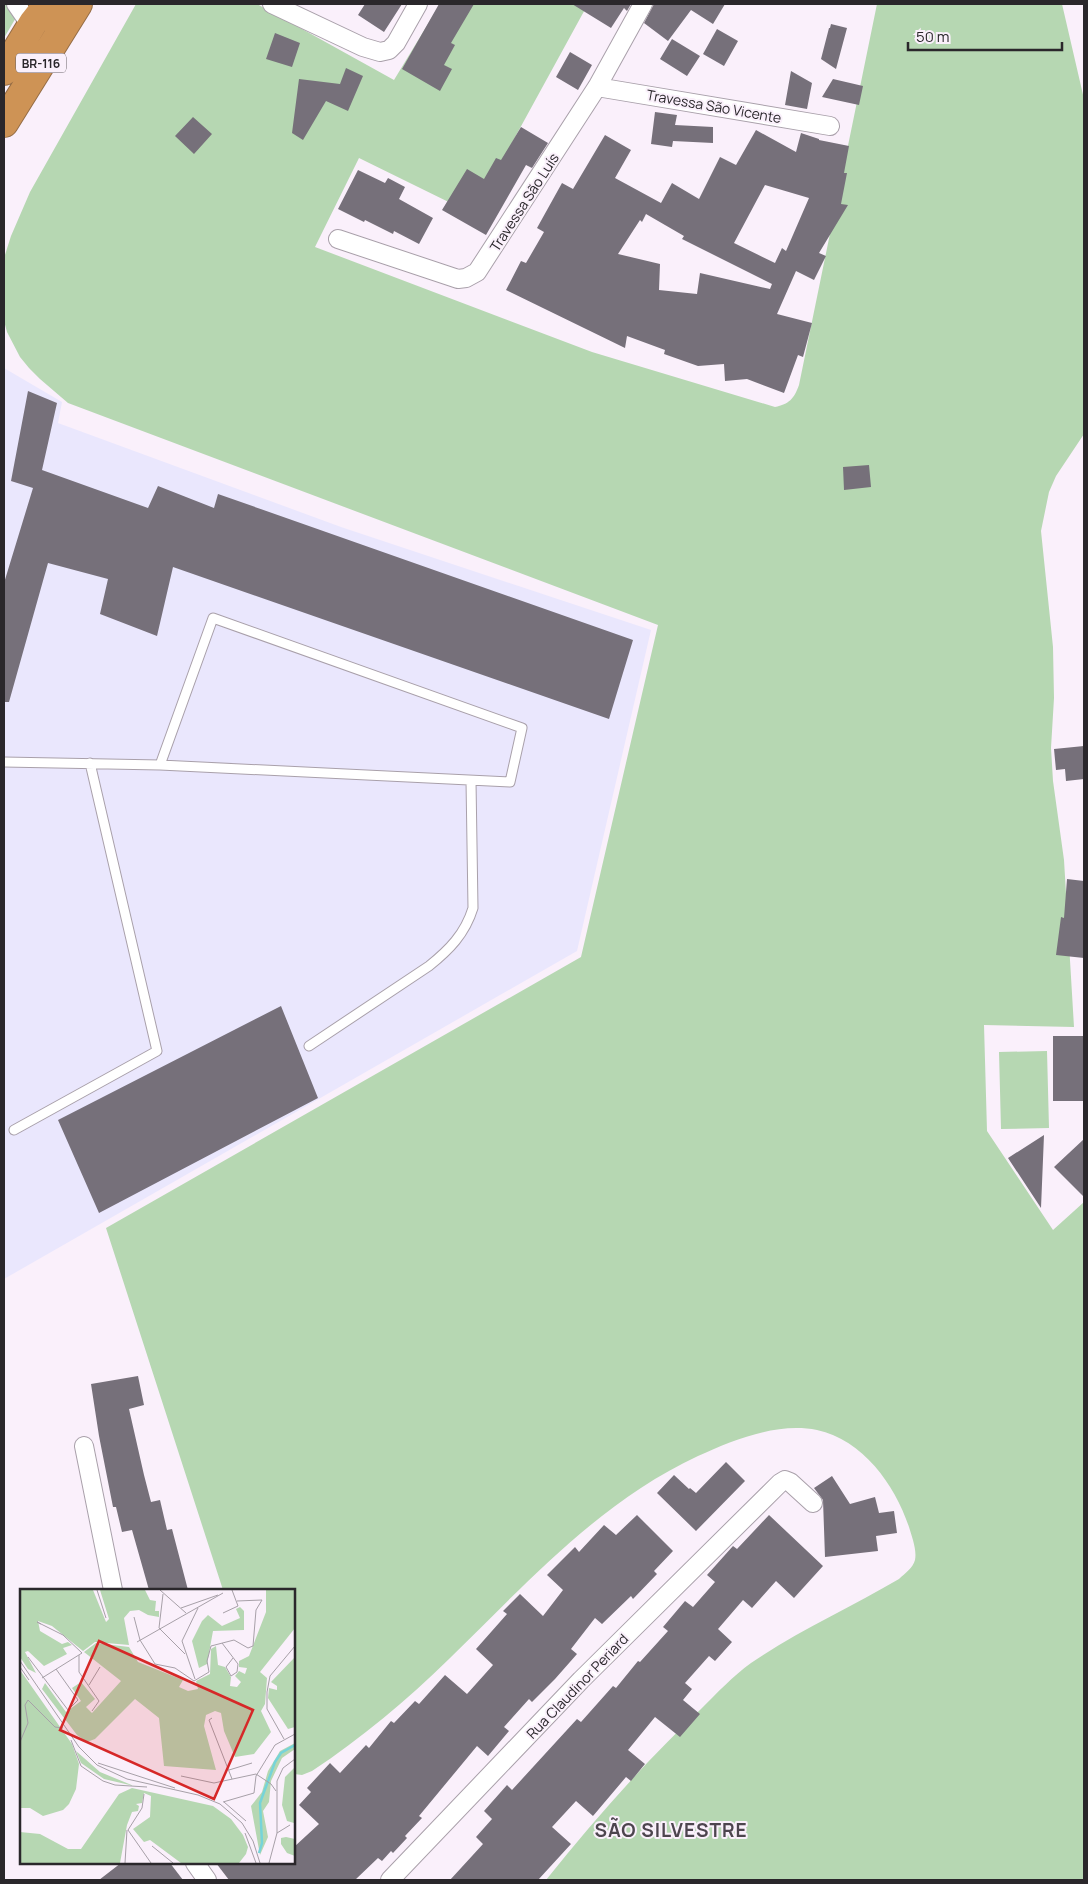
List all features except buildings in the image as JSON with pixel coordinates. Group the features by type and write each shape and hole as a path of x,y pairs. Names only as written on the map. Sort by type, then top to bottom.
{"highway":[{"name":"BR-116","path":"4,123 78,4"},
{"name":"BR-116","path":"4,71 32,10"}],"street":[{"path":"272,4 363,47 380,52 389,50 396,43 418,4"},
{"name":"Travessa São Luís","path":"338,239 455,278 466,278 474,274 482,266 597,87 644,4"},
{"name":"Travessa São Vicente","path":"597,87 830,126"},
{"path":"84,1446 114,1589"},
{"name":"Rua Claudinor Periard","path":"390,1880 581,1680 766,1495 784,1480 790,1482 813,1504"},
{"path":"196,1864 207,1880"}],"lane":[{"path":"4,762 160,765 510,782 522,728 213,618 160,765"},
{"path":"14,1130 157,1051 90,763"},
{"path":"309,1046 429,966 447,951 465,928 473,908 471,781"}],"shaded area":[{"path":"4,368 62,402 58,423 341,527 651,630 577,951 4,1279"}],"green space":[{"path":"4,4 24,4 4,38"},
{"path":"136,4 257,4 394,80 440,4 588,4 473,214 359,158 315,247 592,352 775,407 790,400 799,385 877,4 1062,4 1084,99 1084,434 1056,476 1049,492 1041,531 1053,647 1054,698 1051,748 1053,781 1064,860 1074,1027 984,1025 987,1131 1053,1230 1084,1202 1084,1880 546,1880 640,1771 738,1673 787,1640 899,1579 912,1566 915,1560 915,1552 909,1527 903,1511 886,1480 863,1454 849,1443 834,1435 817,1430 786,1428 771,1430 740,1439 698,1456 662,1475 628,1497 565,1547 433,1674 384,1718 312,1771 302,1775 295,1774 295,1589 223,1589 106,1228 581,957 658,625 68,403 40,379 20,357 7,332 4,321 4,258 11,236 30,192"},
{"path":"1047,1051 1049,1128 1001,1129 999,1052"}],"district":[{"name":"SÃO SILVESTRE","path":"671,1830"}]}
